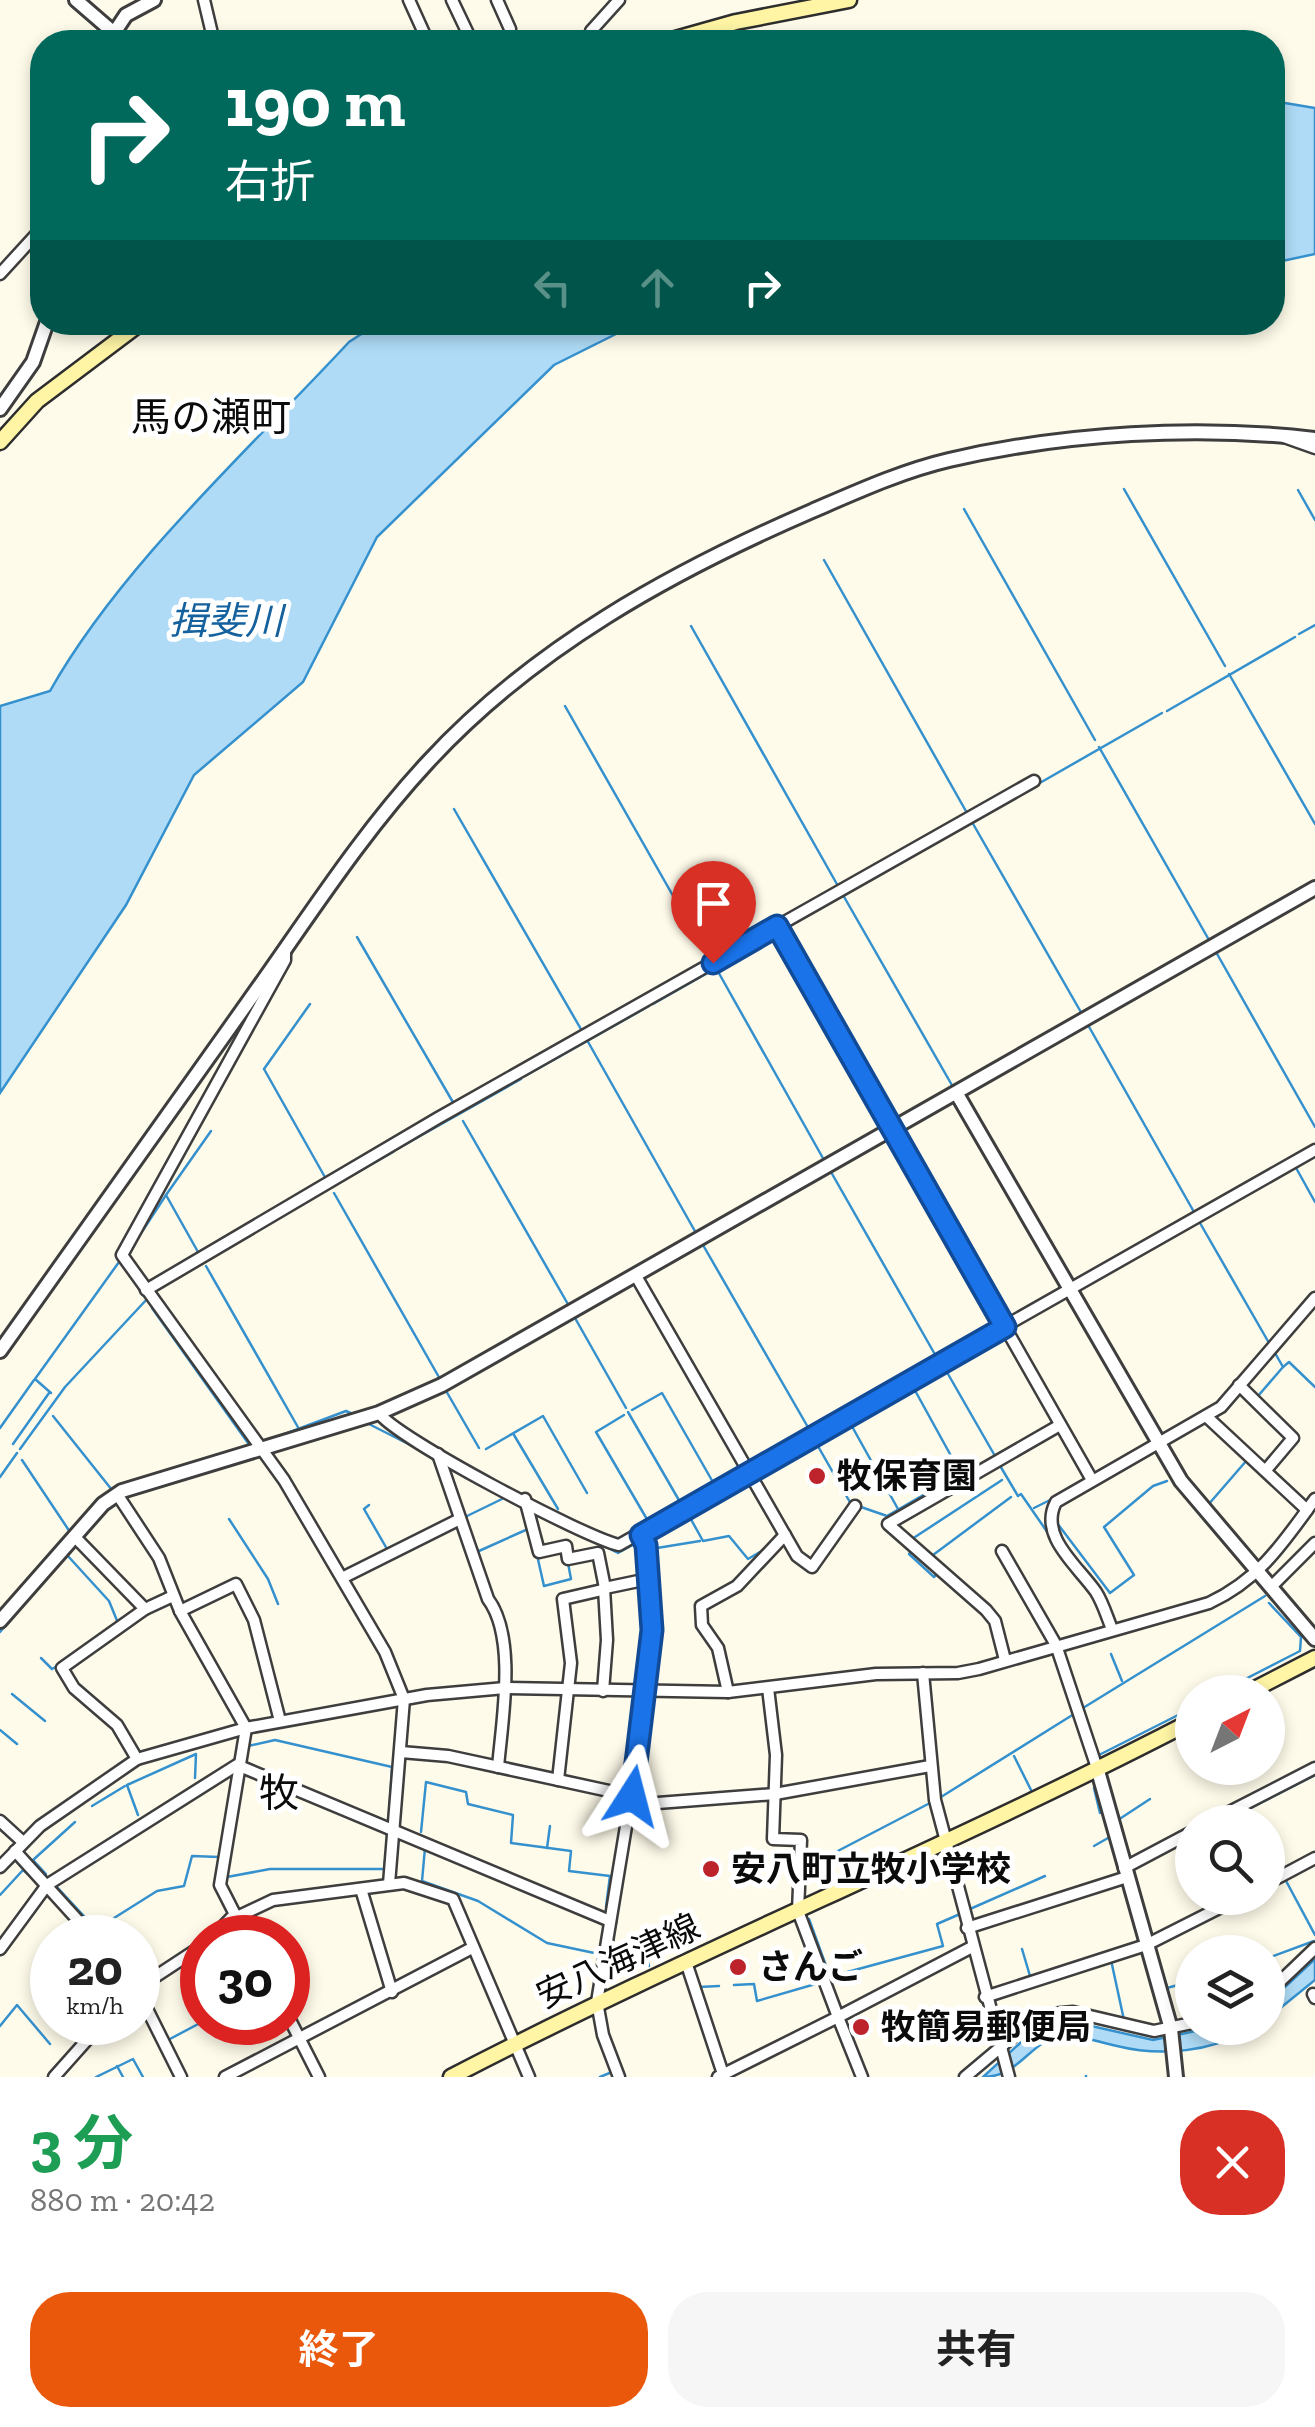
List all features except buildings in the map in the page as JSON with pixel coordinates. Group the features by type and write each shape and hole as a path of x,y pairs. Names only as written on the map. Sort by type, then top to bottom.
{"main road":[{"path":"708,30 849,0"},
{"path":"0,442 37,401 125,335"},
{"path":"1282,1675 1315,1658"},
{"name":"安八海津線","path":"450,2077 597,2002 945,1843 1175,1731"}],"street":[{"path":"76,0 104,30"},
{"path":"115,30 126,14 154,0"},
{"path":"204,0 211,30"},
{"path":"409,0 423,30"},
{"path":"452,0 466,30"},
{"path":"497,0 510,28"},
{"path":"591,30 619,0"},
{"path":"0,274 30,241"},
{"path":"0,408 33,362 42,335"},
{"path":"0,1351 370,830 464,726 598,620 677,576 865,488 945,460 1112,437 1282,435 1315,439"},
{"path":"1282,435 1290,442 1315,448"},
{"path":"146,1290 167,1274 1034,781"},
{"path":"0,1621 74,1536 117,1494 380,1413 508,1350 1315,888"},
{"path":"777,926 1092,1480"},
{"path":"285,951 286,960 122,1256 284,1480 385,1652 404,1699 389,1884"},
{"path":"957,1094 1181,1481 1315,1639"},
{"path":"380,1413 386,1423 438,1454 608,1543 619,1545 1315,1150"},
{"path":"636,1276 797,1556 812,1566 856,1506"},
{"path":"1112,1630 1098,1596 1054,1537 1050,1525 1056,1502 1206,1416 1240,1385 1315,1298"},
{"path":"1240,1385 1293,1438 1266,1470"},
{"path":"1206,1416 1307,1510"},
{"path":"1005,1660 995,1621 986,1610 888,1524 1060,1425"},
{"path":"438,1454 488,1599 501,1616 505,1688 498,1767"},
{"path":"117,1494 159,1558 180,1611 246,1728 220,1885 235,1915"},
{"path":"525,1499 539,1552 566,1546 568,1559 598,1554 607,1640 603,1691"},
{"path":"0,1867 74,1800 137,1759 246,1728 340,1714 404,1699 505,1688 728,1692 876,1674 958,1673 1005,1660 1209,1602 1258,1573 1282,1548 1315,1499"},
{"path":"342,1578 460,1519"},
{"path":"619,2077 597,2002 648,1693 652,1630 646,1545 641,1535"},
{"path":"74,1536 146,1609"},
{"path":"728,1692 718,1648 702,1625 700,1606 737,1586 785,1536"},
{"path":"1271,1587 1315,1543"},
{"path":"1002,1551 1056,1645 1098,1770 1171,2032 1176,2077"},
{"path":"558,1780 570,1688 562,1599 648,1578"},
{"path":"180,1611 236,1584 254,1620 280,1721"},
{"path":"137,1759 117,1725 74,1688 62,1668 146,1609 173,1596"},
{"path":"923,1674 930,1766 945,1843 1008,2076"},
{"path":"768,1688 775,1794 773,1839 801,1840 798,1911 862,2077"},
{"path":"401,1752 498,1767 632,1800 775,1794 930,1766"},
{"path":"237,1765 610,1921"},
{"path":"0,1948 47,1885 237,1765"},
{"path":"1243,1805 1315,1768"},
{"path":"0,1821 74,1915"},
{"path":"968,1928 1126,1873 1175,1843"},
{"path":"1285,1873 1315,1858"},
{"path":"238,1915 273,1900 389,1884 418,1886 453,1898 529,2077"},
{"path":"361,1888 392,1992"},
{"path":"985,1997 1146,1945 1205,1915"},
{"path":"310,2033 472,1948"},
{"path":"686,1962 720,2076 972,1948"},
{"path":"1285,1977 1315,1948"},
{"path":"965,2077 1001,2052 1027,2025 1062,2012 1154,2031 1175,2030"},
{"path":"160,2035 181,2077"},
{"path":"54,2077 83,2045"},
{"path":"225,2077 287,2045"},
{"path":"302,2045 320,2077"}],"water":[{"path":"1285,103 1315,108 1315,254 1285,260"},
{"name":"揖斐川","path":"360,335 614,335 554,365 377,537 303,682 194,775 126,905 0,1093 0,706 50,691 79,644 150,553"},
{"path":"1315,1959 1315,1980 1285,2004 1285,1987"},
{"path":"1065,2020 1153,2040 1175,2035 1175,2045 1211,2045 1151,2051 1063,2036 1042,2044 1007,2071 983,2077 1032,2032"}],"waterway":[{"path":"1124,489 1225,666"},
{"path":"1298,490 1315,520"},
{"path":"964,509 1095,740"},
{"path":"824,560 967,813"},
{"path":"1299,634 1315,625"},
{"path":"691,626 838,886"},
{"path":"1167,711 1295,637"},
{"path":"1229,674 1315,824"},
{"path":"565,706 709,959"},
{"path":"1038,784 1162,713"},
{"path":"1099,747 1209,940"},
{"path":"454,809 582,1031"},
{"path":"972,822 1082,1014"},
{"path":"910,857 953,832"},
{"path":"786,928 906,860"},
{"path":"843,895 953,1087"},
{"path":"653,1004 776,934"},
{"path":"357,937 454,1104"},
{"path":"1216,952 1315,1127"},
{"path":"716,968 824,1160"},
{"path":"310,1004 264,1069 326,1179"},
{"path":"525,1076 649,1006"},
{"path":"1088,1025 1194,1212"},
{"path":"587,1040 696,1233"},
{"path":"397,1149 521,1079"},
{"path":"463,1121 569,1306"},
{"path":"166,1195 211,1131"},
{"path":"312,1198 393,1152"},
{"path":"1295,1166 1315,1202"},
{"path":"831,1172 937,1358"},
{"path":"334,1193 440,1379"},
{"path":"130,1250 166,1195 198,1252"},
{"path":"1139,1256 1208,1216"},
{"path":"1200,1223 1269,1343"},
{"path":"703,1245 809,1429"},
{"path":"1083,1287 1134,1259"},
{"path":"51,1393 35,1379 119,1262"},
{"path":"206,1266 299,1429"},
{"path":"20,1449 65,1387 148,1298"},
{"path":"152,1308 248,1443"},
{"path":"575,1318 626,1408"},
{"path":"942,1368 1003,1333"},
{"path":"1258,1396 1283,1367 1275,1353"},
{"path":"1283,1367 1289,1362 1315,1387"},
{"path":"944,1367 995,1456"},
{"path":"881,1402 940,1369"},
{"path":"0,1428 34,1380"},
{"path":"912,1385 961,1474 932,1490"},
{"path":"445,1389 479,1448"},
{"path":"13,1444 49,1393"},
{"path":"632,1410 662,1393 714,1484"},
{"path":"820,1438 876,1405"},
{"path":"274,1438 346,1411 355,1415"},
{"path":"628,1412 680,1502"},
{"path":"624,1415 596,1432 648,1521"},
{"path":"53,1416 112,1490"},
{"path":"486,1449 543,1416 587,1493"},
{"path":"849,1421 898,1509"},
{"path":"367,1423 422,1451"},
{"path":"514,1435 558,1509"},
{"path":"815,1441 851,1504"},
{"path":"757,1474 804,1448"},
{"path":"0,1477 17,1453"},
{"path":"260,1457 275,1476"},
{"path":"22,1460 70,1532 42,1564"},
{"path":"1208,1505 1247,1460"},
{"path":"999,1464 1050,1536"},
{"path":"649,1536 748,1479"},
{"path":"912,1539 1002,1480"},
{"path":"1057,1523 1110,1593 1134,1575 1104,1527 1153,1486 1167,1481"},
{"path":"861,1507 887,1516 925,1494"},
{"path":"933,1555 1011,1497"},
{"path":"465,1517 502,1499"},
{"path":"1034,1508 1052,1499"},
{"path":"369,1505 364,1509 387,1549"},
{"path":"76,1525 91,1508"},
{"path":"688,1514 703,1541 729,1536 748,1559 765,1549"},
{"path":"229,1519 268,1579 278,1604"},
{"path":"479,1551 528,1529"},
{"path":"657,1548 700,1541"},
{"path":"596,1542 618,1553 638,1542"},
{"path":"912,1551 909,1554 934,1577 937,1574"},
{"path":"56,1567 67,1555 109,1601 118,1623"},
{"path":"537,1555 544,1586 571,1579 568,1563"},
{"path":"0,1632 49,1575"},
{"path":"1083,1708 1265,1596"},
{"path":"1253,1675 1300,1651 1301,1637 1269,1603"},
{"path":"1111,1654 1122,1681"},
{"path":"41,1658 52,1669 59,1665"},
{"path":"12,1694 45,1721"},
{"path":"941,1797 1074,1714"},
{"path":"1097,1756 1175,1717"},
{"path":"0,1730 17,1744"},
{"path":"248,1746 275,1740 392,1767 389,1816"},
{"path":"138,1815 127,1785 196,1754 195,1778"},
{"path":"1014,1756 1032,1792"},
{"path":"227,1811 233,1774"},
{"path":"1257,1805 1315,1775"},
{"path":"421,1832 426,1782 466,1792 468,1804 513,1815 511,1843 571,1851 569,1871 610,1876 606,1907"},
{"path":"92,1806 125,1786"},
{"path":"1094,1788 1100,1813"},
{"path":"1118,1820 1150,1799"},
{"path":"807,1867 930,1803"},
{"path":"46,1874 33,1860 75,1822"},
{"path":"547,1848 550,1826"},
{"path":"230,1856 227,1877 270,1869 384,1869 388,1837"},
{"path":"1094,1846 1108,1838"},
{"path":"425,1848 422,1881 478,1901 547,1943 599,1954"},
{"path":"119,1915 157,1891 184,1886 192,1856 219,1857"},
{"path":"0,1895 23,1870 34,1879"},
{"path":"961,1878 970,1909 1045,1876"},
{"path":"1285,1879 1315,1935"},
{"path":"56,1886 83,1915"},
{"path":"46,1892 67,1915"},
{"path":"829,1977 943,1946 937,1924 960,1914"},
{"path":"809,1919 829,1974"},
{"path":"1147,1922 1152,1938"},
{"path":"599,1958 604,1924"},
{"path":"1285,1952 1314,1941"},
{"path":"1154,1946 1167,1987"},
{"path":"1022,1949 1030,1976"},
{"path":"609,1959 647,1957 649,1966"},
{"path":"1111,1960 1124,2020"},
{"path":"734,1985 754,1984 757,2001 819,1983"},
{"path":"699,1987 719,1986"},
{"path":"1175,1986 1167,1988 1175,2019"},
{"path":"0,2026 17,2005 30,2020"},
{"path":"168,2040 180,2034"},
{"path":"267,2061 297,2046 304,2058"},
{"path":"96,2077 133,2059 143,2077"},
{"path":"117,2066 123,2077"},
{"path":"600,2077 612,2072"}],"place":[{"name":"牧保育園","path":"817,1476"},
{"name":"安八町立牧小学校","path":"711,1869"},
{"name":"さんご","path":"738,1967"},
{"name":"牧簡易郵便局","path":"861,2027"}],"district":[{"name":"馬の瀬町","path":"211,417"},
{"name":"牧","path":"279,1793"}],"route":[{"path":"632,1796 648,1693 652,1630 646,1545 641,1535 1005,1327 777,926 713,963"}]}
